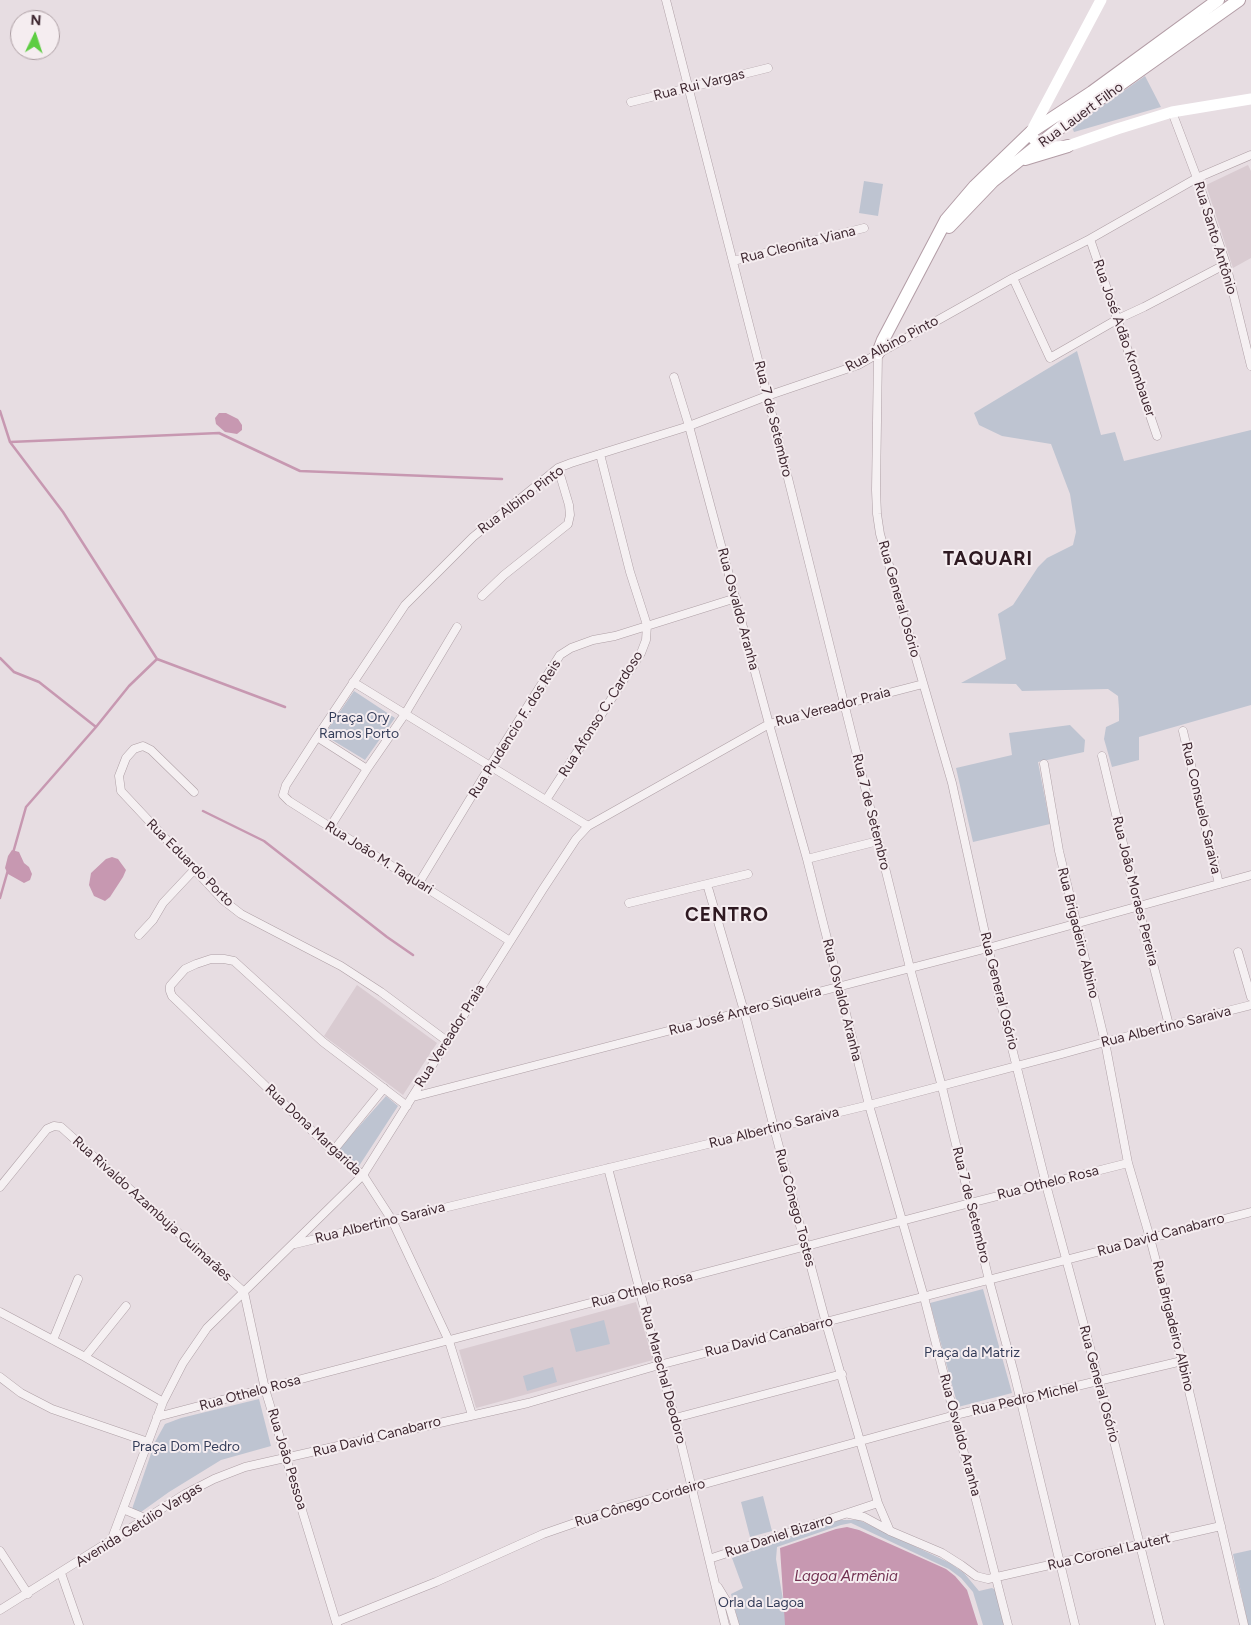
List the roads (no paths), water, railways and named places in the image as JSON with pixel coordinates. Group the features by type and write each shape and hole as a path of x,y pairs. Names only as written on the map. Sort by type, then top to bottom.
{"main road":[{"name":"Rua Lauert Filho","path":"1014,157 1041,144 1095,97 1218,0"},
{"name":"Rua Lauert Filho","path":"878,353 934,243 1014,157 1031,132 1050,119 1095,97 1231,2"},
{"path":"1014,157 1072,143 1068,132 1068,122"}],"street":[{"name":"Rua 7 de Setembro","path":"666,0 690,88 910,968 942,1086 1075,1625"},
{"path":"1101,0 1031,132 1035,141 1054,147 1172,112 1251,99"},
{"name":"Rua Rui Vargas","path":"631,102 768,68"},
{"path":"1048,101 1054,133 1072,143"},
{"name":"Rua Santo Antônio","path":"1172,112 1226,264 1251,366"},
{"name":"Rua Albino Pinto","path":"303,760 316,737 405,605 473,537 558,468 689,426 767,396 858,365 1013,278 1090,239 1197,178 1251,155"},
{"name":"Rua Cleonita Viana","path":"733,261 864,228"},
{"name":"Rua José Adão Krombauer","path":"1090,239 1157,436"},
{"path":"1013,278 1050,358 1118,318 1144,307 1226,264"},
{"name":"Rua General Osório","path":"878,353 877,514 880,534 952,783 988,948 1046,1184 1099,1381 1160,1625"},
{"name":"Rua Osvaldo Aranha","path":"674,377 807,859 869,1105 924,1298 1008,1625"},
{"path":"600,454 630,572 647,625"},
{"path":"482,596 504,575 568,524 570,515 569,505 558,468"},
{"name":"Rua Prudencio F. dos Reis","path":"419,883 560,655 571,648 593,640 736,598"},
{"name":"Rua Afonso C. Cardoso","path":"546,800 641,653 646,640 647,625"},
{"path":"330,827 366,769 404,714 457,627"},
{"path":"353,682 588,826"},
{"name":"Rua Vereador Praia","path":"111,1542 163,1402 183,1363 207,1328 364,1175 510,941 572,846 588,826 769,724 923,684"},
{"name":"Rua Consuelo Saraiva","path":"1183,732 1219,884"},
{"path":"316,737 366,769"},
{"name":"Rua Eduardo Porto","path":"194,792 151,750 143,746 134,749 126,758 119,776 122,791 223,900 241,914 341,966 381,992 447,1041"},
{"name":"Rua João Moraes Pereira","path":"1102,756 1169,1025"},
{"name":"Rua João M. Taquari","path":"303,760 286,785 282,793 283,797 510,941"},
{"name":"Rua Brigadeiro Albino","path":"1044,764 1059,852 1105,1042 1128,1163 1182,1361 1244,1625"},
{"path":"807,859 878,841"},
{"path":"139,935 153,920 162,904 194,870"},
{"path":"629,903 748,874"},
{"name":"Rua José Antero Siqueira","path":"412,1096 988,948 1251,875"},
{"name":"Rua Cônego Tostes","path":"707,884 744,1011 826,1323 878,1503 890,1531"},
{"path":"1238,952 1251,996"},
{"name":"Rua Dona Margarida","path":"384,1088 323,1042 234,961 211,959 196,964 185,969 173,982 170,991 172,996 333,1151 364,1175 392,1220 448,1341 472,1415"},
{"name":"Rua Albertino Saraiva","path":"294,1244 869,1105 1251,1005"},
{"path":"333,1151 384,1088 407,1106"},
{"name":"Rua Rivaldo Azambuja Guimarães","path":"0,1187 46,1129 61,1126 244,1292"},
{"name":"Rua Othelo Rosa","path":"157,1417 1128,1163"},
{"name":"Rua Marechal Deodoro","path":"608,1168 659,1365 675,1418 725,1625"},
{"name":"Rua David Canabarro","path":"287,1459 528,1403 659,1365 1251,1212"},
{"path":"53,1340 78,1280"},
{"name":"Rua João Pessoa","path":"244,1292 264,1389 336,1624"},
{"path":"85,1357 126,1306"},
{"path":"0,1312 85,1357 163,1402"},
{"name":"Rua Pedro Michel","path":"954,1415 1182,1361"},
{"path":"675,1418 842,1374"},
{"path":"0,1378 21,1393 52,1409 148,1442"},
{"name":"Rua Cônego Cordeiro","path":"336,1624 543,1534 621,1507 954,1415"},
{"name":"Avenida Getúlio Vargas","path":"0,1610 185,1494 214,1479 246,1467 287,1459"},
{"name":"Rua Daniel Bizarro","path":"710,1559 878,1503"},
{"path":"123,1509 147,1519"},
{"name":"Rua Daniel Bizarro","path":"849,1514 864,1518 942,1553 976,1576 988,1579 996,1577"},
{"name":"Rua Coronel Lautert","path":"996,1577 1221,1526"},
{"path":"0,1550 28,1594"},
{"path":"61,1573 79,1625"},
{"name":"Rua Marechal Deodoro","path":"716,1583 729,1606 735,1625"}],"water":[{"path":"219,413 226,413 238,419 242,425 242,430 237,434 225,432 216,424 215,418"},
{"path":"12,850 19,852 32,874 30,880 24,883 8,874 5,868 8,856"},
{"path":"112,857 118,859 126,870 110,897 105,901 94,896 89,885 91,873 106,859"},
{"name":"Lagoa Armênia","path":"847,1527 859,1530 946,1569 967,1590 978,1625 785,1625 780,1548"}],"waterway":[{"path":"0,411 10,442 63,512 157,659 285,707"},
{"path":"10,442 219,433 300,471 502,479"},
{"path":"0,658 14,672 39,682 96,727"},
{"path":"13,853 26,807 129,686 157,659"},
{"path":"203,811 264,841 387,937 413,955"},
{"path":"0,898 8,870"}],"district":[{"name":"TAQUARI","path":"988,559"},
{"name":"CENTRO","path":"727,915"}],"park label":[{"name":"Praça Ory Ramos Porto","path":"359,726"},
{"name":"Praça da Matriz","path":"972,1353"},
{"name":"Praça Dom Pedro","path":"186,1447"},
{"name":"Orla da Lagoa","path":"761,1603"}]}
